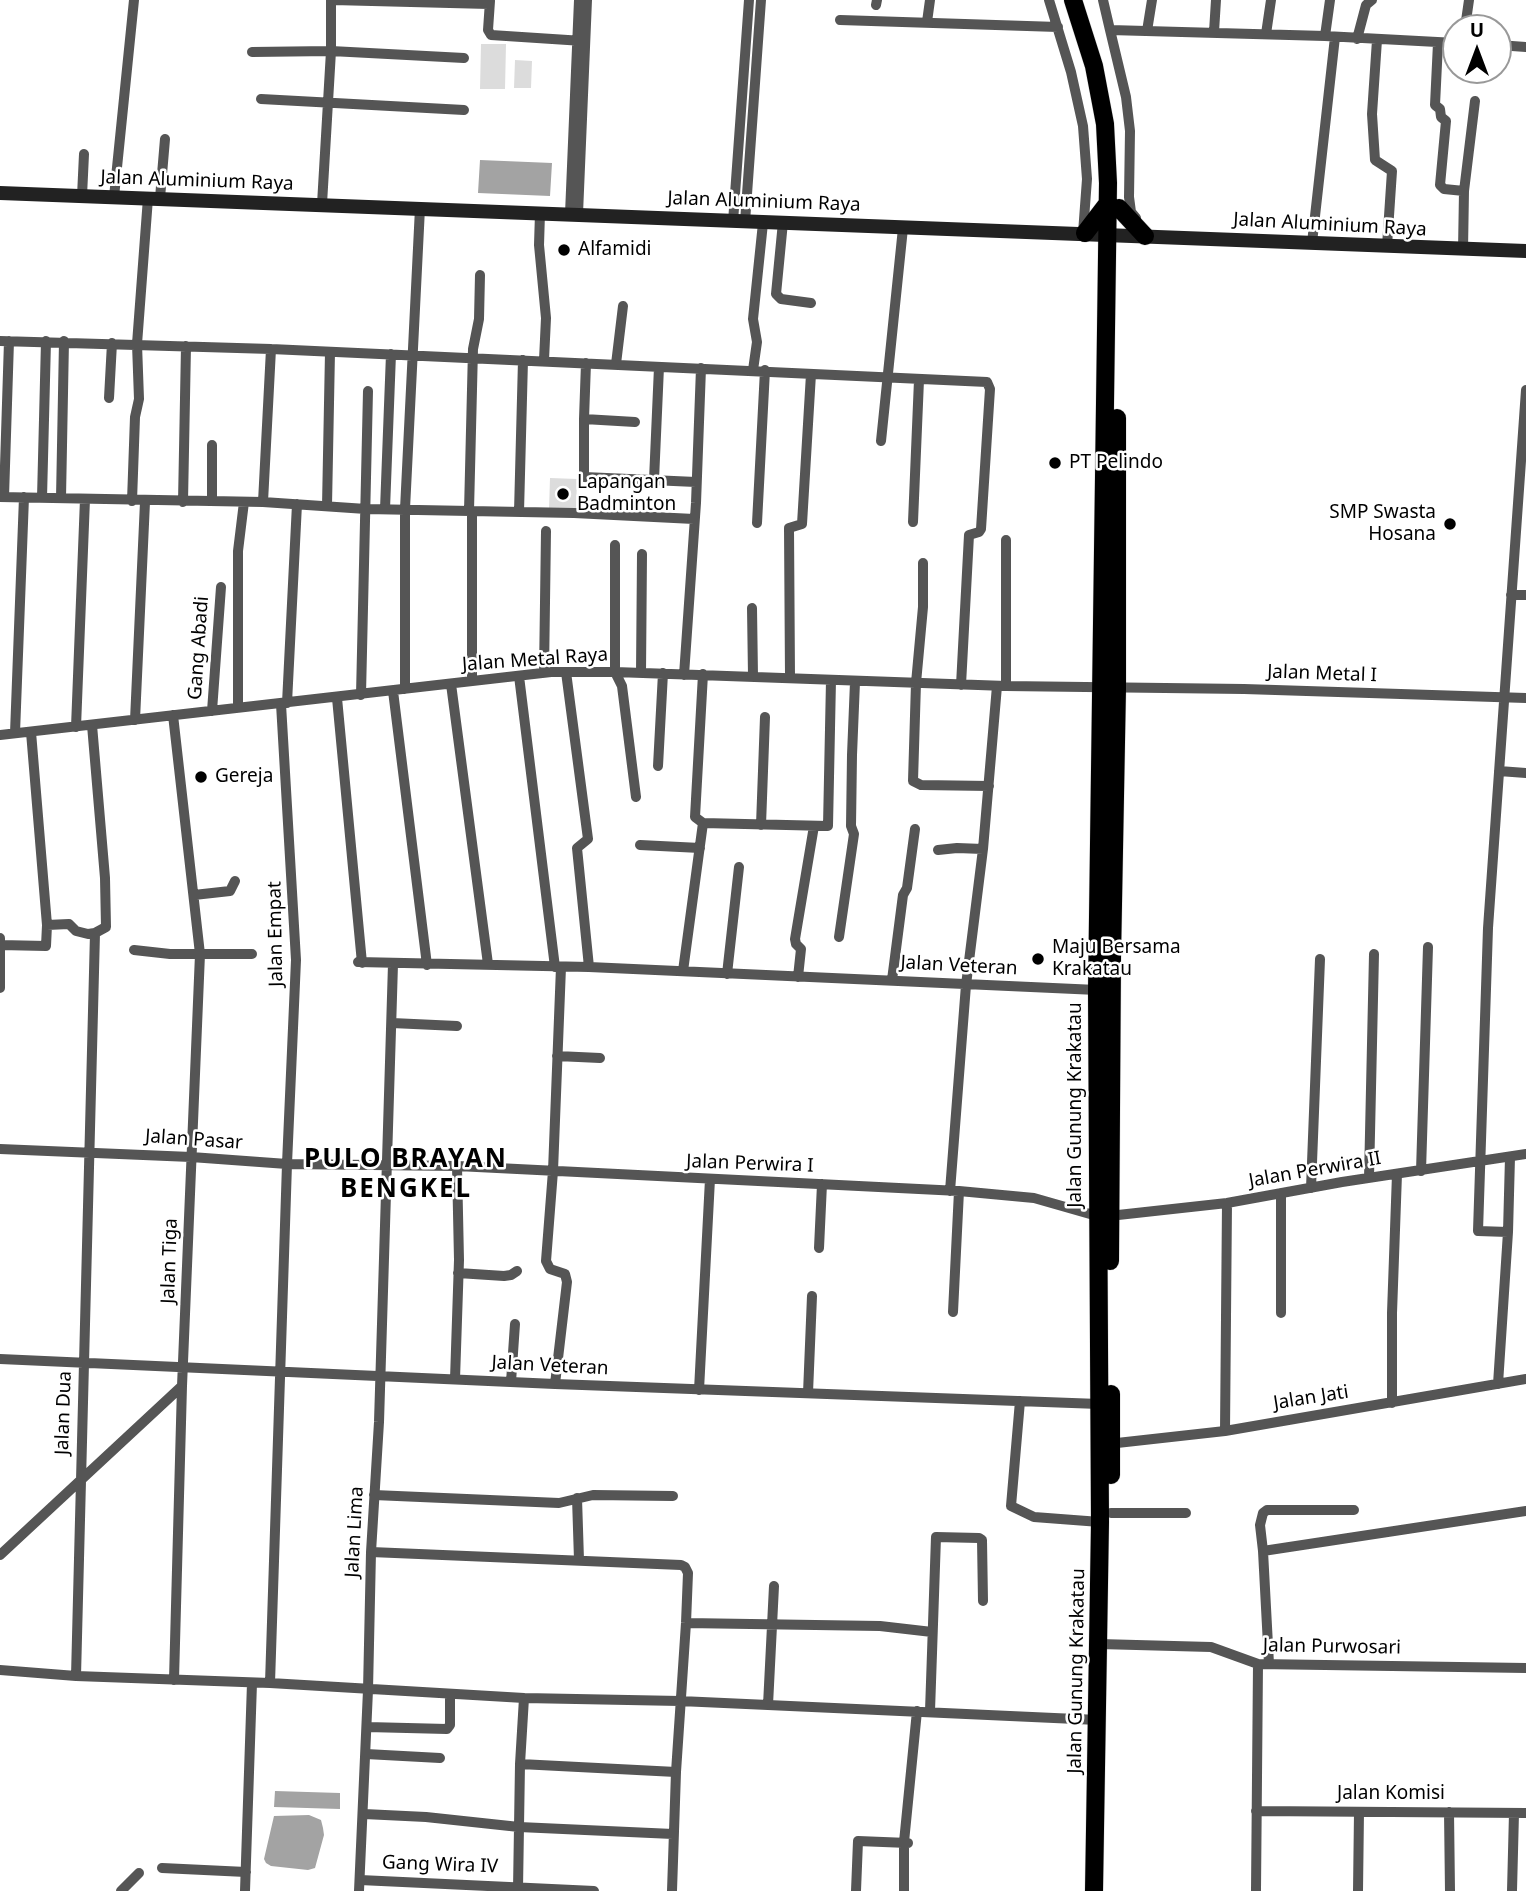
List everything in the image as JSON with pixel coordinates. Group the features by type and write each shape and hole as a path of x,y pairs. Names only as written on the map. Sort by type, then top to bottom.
{"highway":[{"path":"1073,0 1094,66 1105,124 1114,206 1152,236"},
{"path":"1084,0 1094,28 1116,148 1114,206 1084,233"},
{"name":"Jalan Gunung Krakatau","path":"1106,1444 1099,1404 1114,206"},
{"name":"Jalan Gunung Krakatau","path":"1106,1891 1106,1444 1097,990 1109,688"},
{"name":"Jalan Gunung Krakatau","path":"1094,1891 1098,1720 1104,1644"}],"main road":[{"name":"Jalan Aluminium Raya","path":"0,193 1526,251"}],"street":[{"path":"114,197 134,0"},
{"path":"322,204 332,0 489,2 488,30 491,36 582,41"},
{"path":"579,0 582,41"},
{"path":"574,214 582,41 587,0"},
{"path":"927,22 930,0"},
{"path":"1049,0 1083,126 1087,179 1084,233"},
{"path":"1103,0 1120,64 1130,131 1129,205 1133,216 1152,236"},
{"path":"1147,31 1152,0"},
{"path":"1213,32 1216,0"},
{"path":"1266,34 1271,0"},
{"path":"1312,243 1330,36 1330,0"},
{"path":"1357,39 1366,5 1372,0"},
{"path":"749,1 761,2 749,168 739,222 737,167 749,1"},
{"path":"840,20 1058,27"},
{"path":"1110,30 1330,36 1442,43"},
{"path":"1377,40 1372,114 1375,160 1392,171 1387,246"},
{"path":"1438,43 1435,102 1441,117 1446,121 1440,187 1464,191"},
{"path":"252,52 331,51 464,58"},
{"path":"261,99 464,110"},
{"path":"1463,250 1464,191 1475,101"},
{"path":"132,501 135,418 139,399 137,344 154,198 165,139"},
{"path":"82,196 84,154"},
{"path":"737,167 749,168"},
{"path":"405,689 405,509 420,208"},
{"path":"540,213 539,244 546,310 544,360"},
{"path":"783,222 776,294 781,299 811,303"},
{"path":"753,370 757,342 753,319 763,223"},
{"path":"881,441 903,228"},
{"path":"472,681 470,511 474,341 479,319 480,275"},
{"path":"616,364 623,306"},
{"path":"694,519 366,509 297,503 2,497 4,341 64,341 544,360 984,382 990,387 981,530 969,535 961,685"},
{"path":"42,498 47,341"},
{"path":"61,498 64,341"},
{"path":"109,398 112,343"},
{"path":"183,502 186,346"},
{"path":"263,502 271,349"},
{"path":"327,506 330,352"},
{"path":"385,509 391,354"},
{"path":"519,512 523,360"},
{"path":"586,363 584,477 696,482"},
{"path":"654,481 659,367"},
{"path":"684,675 701,368"},
{"path":"757,523 765,370"},
{"path":"790,677 789,528 802,524 811,374"},
{"path":"913,522 919,380"},
{"path":"1508,1232 1478,1231 1488,924 1526,390"},
{"path":"361,695 368,391"},
{"path":"584,419 635,422"},
{"path":"212,444 212,501"},
{"path":"15,733 24,497"},
{"path":"76,727 85,499"},
{"path":"135,720 145,502"},
{"path":"238,708 238,551 244,502"},
{"name":"Jalan Empat","path":"270,1683 296,960 284,704 297,503"},
{"path":"544,673 546,531"},
{"path":"953,1312 955,1191 966,985 1001,686 1006,541"},
{"path":"615,545 615,672 622,686 636,797"},
{"path":"1515,545 1526,546"},
{"path":"641,673 642,554"},
{"path":"923,563 913,781 919,785 989,786"},
{"name":"Gang Abadi","path":"212,710 221,587"},
{"path":"1511,595 1526,595"},
{"path":"752,608 753,676"},
{"path":"219,613 238,613"},
{"name":"Jalan Metal Raya","path":"0,735 544,673 703,674 855,682 1109,688"},
{"path":"566,673 588,839 577,848 589,967"},
{"path":"658,766 663,673"},
{"path":"703,674 695,817 703,823 828,826 831,680"},
{"path":"519,677 558,967 553,1171 546,1261 550,1269 565,1274 567,1278 555,1384"},
{"path":"839,937 853,834 851,826 855,682"},
{"path":"451,684 488,964"},
{"name":"Jalan Metal I","path":"1109,688 1526,698"},
{"path":"393,691 427,965"},
{"name":"Jalan Veteran","path":"337,698 360,962 589,967 1097,990"},
{"name":"Jalan Tiga","path":"173,715 200,954 182,1386 174,1680"},
{"path":"761,825 765,717"},
{"name":"Jalan Dua","path":"76,1676 95,933 106,925 105,878 92,725"},
{"path":"0,989 1,943 46,946 47,925 31,732"},
{"path":"1499,772 1526,773"},
{"path":"682,971 703,823"},
{"path":"798,977 800,949 795,939 814,826"},
{"path":"892,980 915,829"},
{"path":"640,845 700,848"},
{"path":"938,850 983,849"},
{"path":"727,974 739,867"},
{"path":"194,895 230,891 236,881"},
{"path":"47,925 68,924 82,933 95,933"},
{"path":"1421,1171 1428,947"},
{"path":"134,950 252,954"},
{"path":"1369,1178 1374,954"},
{"path":"1311,1188 1320,960"},
{"name":"Jalan Lima","path":"359,1885 364,1814 393,964"},
{"path":"392,1023 457,1026"},
{"path":"557,1056 600,1058"},
{"name":"Jalan Pasar","path":"0,1149 287,1164 387,1165"},
{"name":"Jalan Perwira II","path":"1103,1216 1227,1203 1526,1154"},
{"path":"1498,1384 1510,1157"},
{"name":"Jalan Perwira I","path":"387,1165 457,1166 955,1191 1034,1198 1103,1216"},
{"path":"456,1379 457,1166"},
{"path":"1392,1403 1397,1174"},
{"path":"699,1390 710,1180"},
{"path":"819,1248 821,1184"},
{"path":"1281,1313 1282,1193"},
{"path":"1225,1431 1227,1203"},
{"path":"458,1273 504,1276 517,1271"},
{"path":"808,1393 812,1296"},
{"path":"511,1382 515,1324"},
{"name":"Jalan Veteran","path":"0,1359 699,1390 1099,1404"},
{"name":"Jalan Jati","path":"1106,1444 1225,1431 1526,1379"},
{"path":"0,1555 182,1386"},
{"path":"1020,1401 1011,1506 1034,1517 1105,1518 1186,1513"},
{"path":"374,1495 559,1503 593,1495 673,1496"},
{"path":"577,1498 579,1560"},
{"path":"1256,1891 1256,1811 1264,1664 1263,1551 1260,1524 1263,1513 1267,1510 1354,1510"},
{"path":"1263,1551 1526,1511"},
{"path":"930,1711 936,1537 982,1540 983,1601"},
{"path":"371,1552 684,1565 688,1573 672,1891"},
{"path":"768,1705 774,1586"},
{"path":"686,1623 880,1626 932,1632"},
{"name":"Jalan Purwosari","path":"1104,1644 1211,1647 1264,1664 1526,1668"},
{"path":"0,1670 524,1698 680,1701 1098,1720"},
{"path":"245,1891 252,1683"},
{"path":"367,1727 446,1730 450,1725 450,1694"},
{"path":"518,1889 524,1698"},
{"path":"906,1891 904,1842 917,1711"},
{"path":"366,1754 440,1758"},
{"path":"520,1764 676,1772"},
{"name":"Jalan Komisi","path":"1256,1811 1526,1813"},
{"path":"1358,1891 1360,1812"},
{"path":"1450,1812 1450,1891"},
{"path":"1512,1891 1514,1813"},
{"path":"364,1814 426,1817 519,1827 673,1834"},
{"path":"856,1891 858,1841 904,1842"},
{"path":"162,1868 246,1872"},
{"path":"122,1890 139,1873"},
{"name":"Gang Wira IV","path":"359,1885 594,1891"}],"shaded area":[{"path":"481,44 506,44 505,89 480,89"},
{"path":"515,60 532,61 531,88 514,88"},
{"path":"480,160 552,163 550,196 478,193"},
{"name":"Lapangan Badminton","path":"550,478 577,479 576,511 549,510"},
{"path":"275,1791 340,1793 340,1809 274,1807"},
{"path":"309,1815 321,1820 324,1835 315,1868 308,1870 271,1866 266,1863 264,1859 274,1816"}],"place":[{"name":"Alfamidi","path":"564,250"},
{"name":"PT Pelindo","path":"1055,463"},
{"name":"Lapangan Badminton","path":"563,494"},
{"name":"SMP Swasta Hosana","path":"1450,524"},
{"name":"Gereja","path":"201,777"},
{"name":"Maju Bersama Krakatau","path":"1038,959"}],"district":[{"name":"PULO BRAYAN BENGKEL","path":"406,1175"}]}
